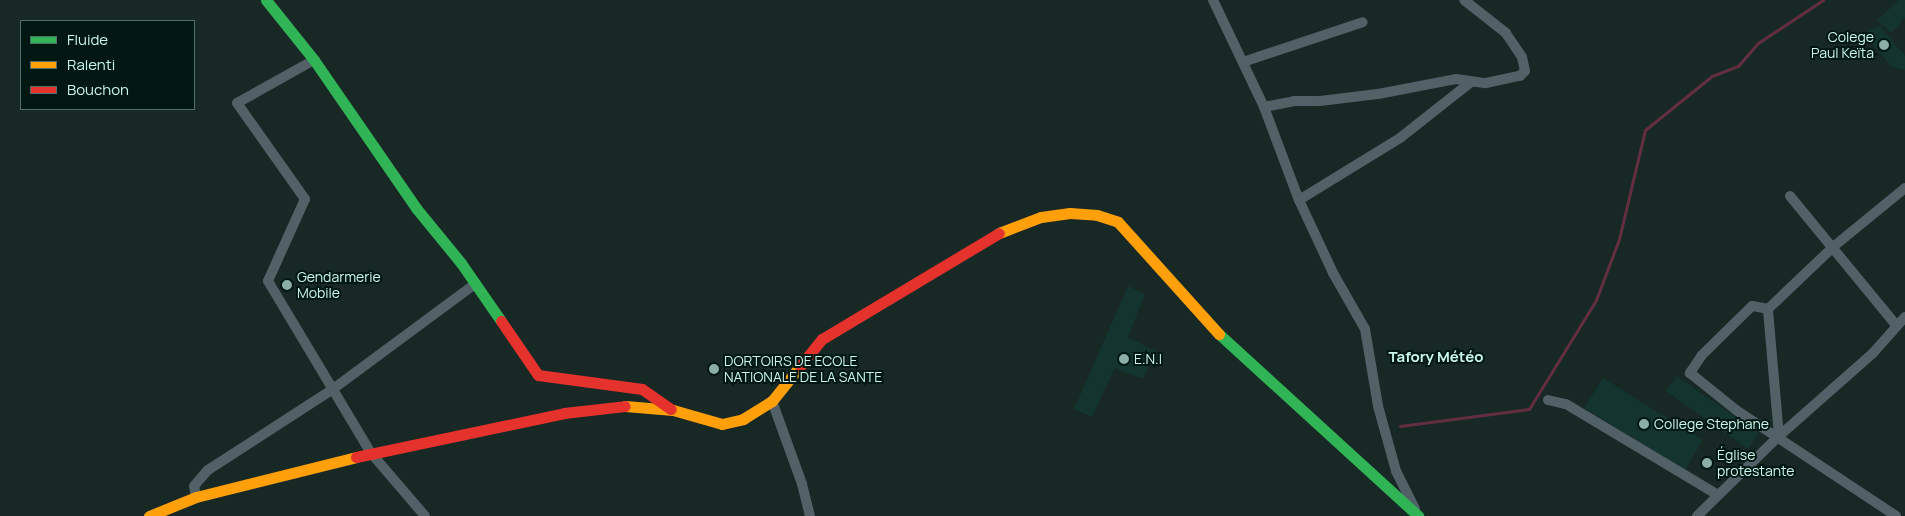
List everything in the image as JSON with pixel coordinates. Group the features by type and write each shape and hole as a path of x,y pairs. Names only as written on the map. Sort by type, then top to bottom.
{"street":[{"path":"266,0 314,60 416,208 475,284 538,375 642,390 672,410"},
{"path":"1213,0 1264,107 1299,200 1333,272 1365,329 1378,406 1394,462 1418,516"},
{"path":"1264,107 1294,100 1320,101 1378,94 1456,79 1486,83 1520,76 1525,71 1522,58 1506,33 1464,0"},
{"path":"1243,62 1363,22"},
{"path":"314,60 237,103 305,199 268,281 371,453 425,516"},
{"path":"1299,200 1400,138 1471,82"},
{"path":"1768,309 1833,247 1905,188"},
{"path":"1790,196 1896,325"},
{"path":"149,516 196,497 371,453 564,414 629,406 672,410 722,424 743,419 772,401 822,339 999,233 1041,217 1070,213 1097,215 1118,222 1220,335 1418,516"},
{"path":"196,497 194,486 208,470 333,389 475,284"},
{"path":"1768,309 1752,306 1702,355 1690,372 1736,410 1779,436 1896,516"},
{"path":"1768,309 1779,436"},
{"path":"1697,516 1779,436 1873,353 1905,317"},
{"path":"1548,400 1566,404 1718,495"},
{"path":"772,401 802,484 810,516"}],"shaded area":[{"path":"1899,0 1905,0 1905,18 1891,33 1877,20"},
{"name":"Colege Paul Keïta","path":"1879,25 1905,56 1905,70 1892,67 1864,34"},
{"name":"E.N.I","path":"1128,286 1145,294 1128,337 1155,351 1143,379 1115,368 1092,417 1074,409"},
{"path":"1677,376 1759,433 1748,449 1666,391"},
{"name":"College Stephane","path":"1603,378 1703,440 1685,470 1584,408"}],"waterway":[{"path":"1400,426 1529,409 1596,300 1619,239 1645,130 1712,76 1738,66 1758,43 1823,0"}],"traffic: fast":[{"path":"266,0 314,60 416,208 461,263 501,321"},
{"path":"1219,334 1418,516"}],"traffic: slow":[{"path":"999,233 1041,217 1070,213 1097,215 1118,222 1219,334"},
{"path":"625,406 673,410 722,424 743,419 772,401 800,366"},
{"path":"149,516 196,497 356,457"}],"traffic: jam":[{"path":"800,366 822,339 999,233"},
{"path":"501,321 538,375 642,389 671,409"},
{"path":"356,457 564,413 625,406"}],"place":[{"name":"Colege Paul Keïta","path":"1884,45"},
{"name":"Gendarmerie Mobile","path":"287,285"},
{"name":"E.N.I","path":"1124,359"},
{"name":"DORTOIRS DE ECOLE NATIONALE DE LA SANTE","path":"714,369"},
{"name":"College Stephane","path":"1644,424"},
{"name":"Église protestante","path":"1707,463"}],"district":[{"name":"Tafory Météo","path":"1436,357"}]}
